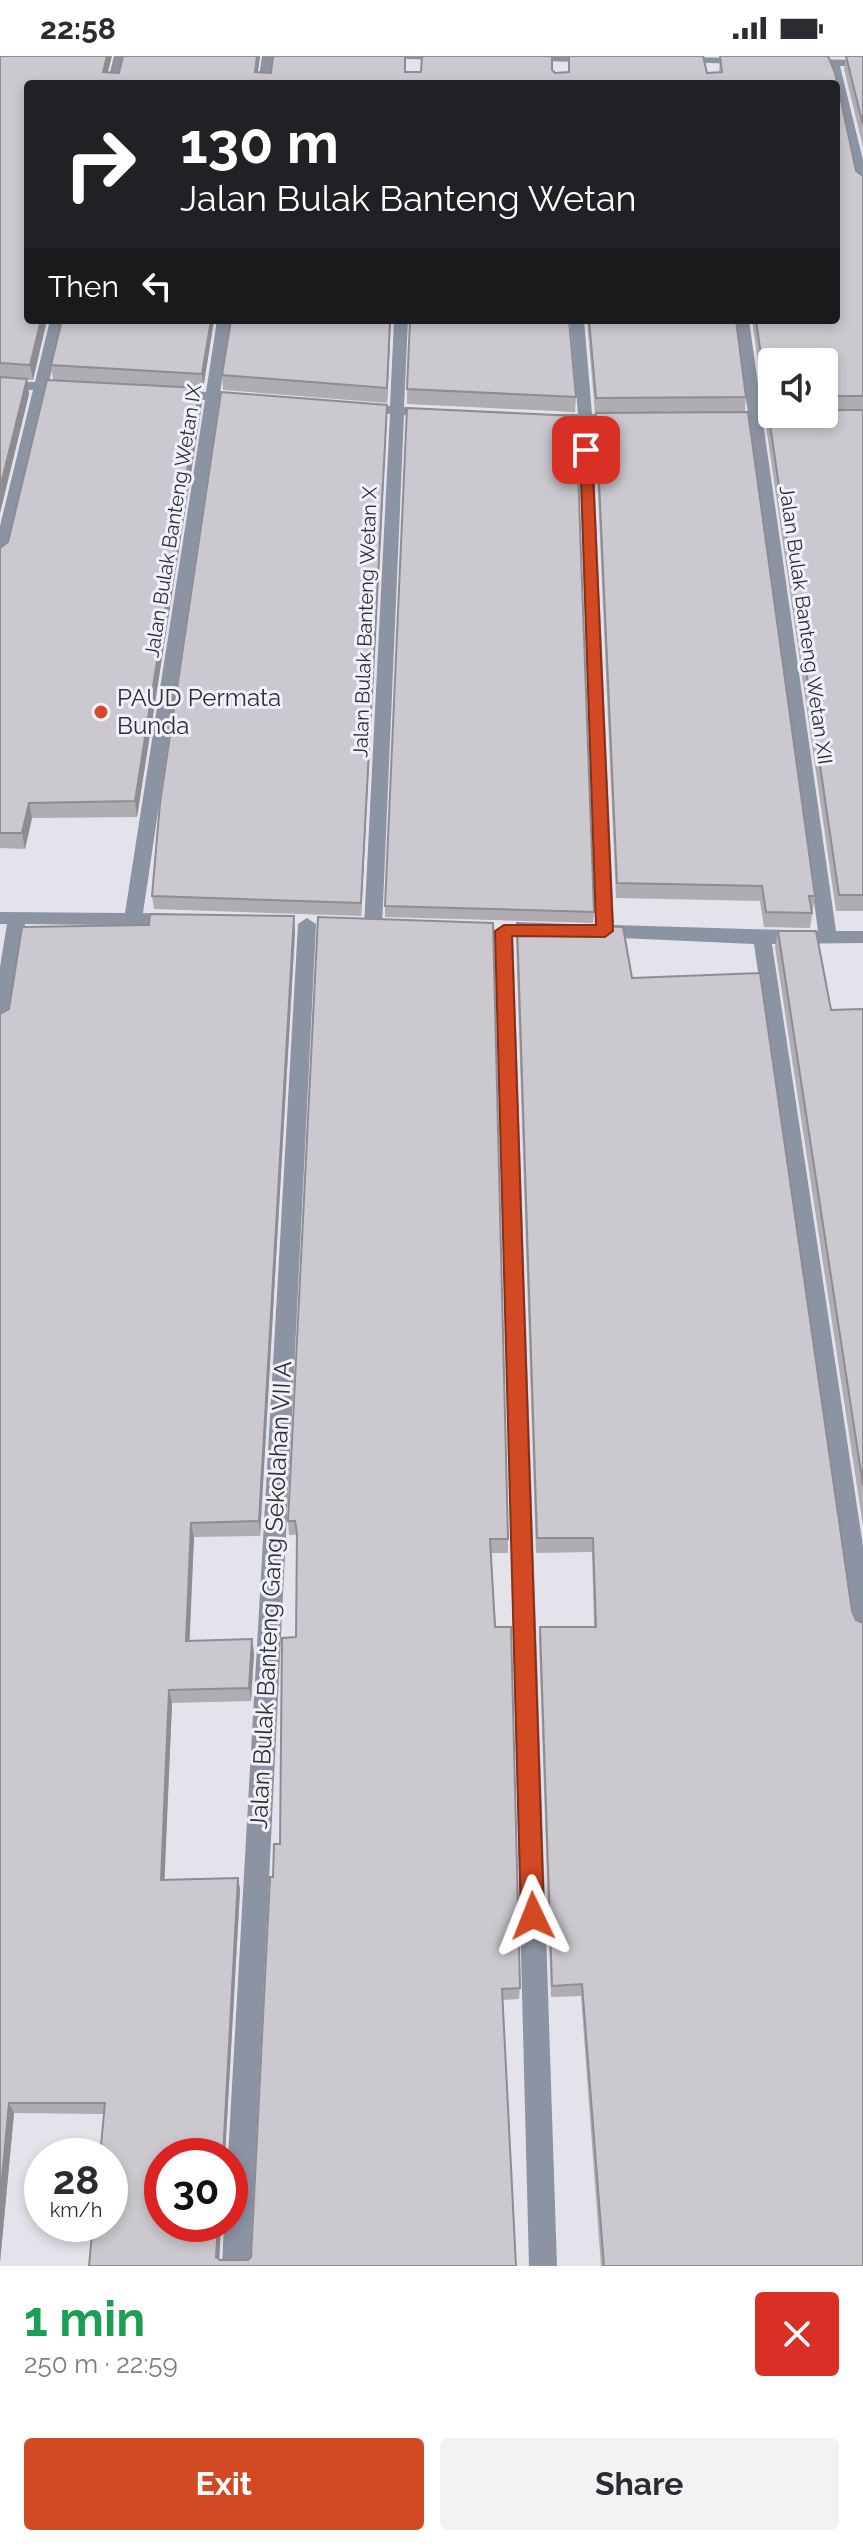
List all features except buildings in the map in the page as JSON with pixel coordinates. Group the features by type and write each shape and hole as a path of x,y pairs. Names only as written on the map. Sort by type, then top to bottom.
{"street":[{"path":"114,80 120,56"},
{"path":"265,80 268,56"},
{"path":"407,56 462,57"},
{"path":"413,70 414,56"},
{"path":"518,58 602,59"},
{"path":"559,58 559,72"},
{"path":"663,60 710,66 746,59 761,61"},
{"path":"790,62 863,63"},
{"path":"833,62 837,80"},
{"path":"840,90 863,184"},
{"path":"0,557 56,324"},
{"name":"Jalan Bulak Banteng Wetan IX","path":"133,918 223,324"},
{"name":"Jalan Bulak Banteng Wetan X","path":"374,927 401,324"},
{"path":"577,324 585,420 605,931"},
{"name":"Jalan Bulak Banteng Wetan XII","path":"742,324 828,937"},
{"path":"0,385 88,388"},
{"path":"165,393 257,400"},
{"path":"350,407 443,413"},
{"path":"708,418 758,417"},
{"path":"538,418 631,419"},
{"path":"0,1024 9,918 196,920"},
{"name":"Jalan Bulak Banteng Gang Sekolahan VII A","path":"236,2266 306,924"},
{"path":"504,931 543,2266"},
{"path":"576,931 762,938 863,937"},
{"path":"762,938 863,1624"}],"place":[{"name":"PAUD Permata Bunda","path":"101,712"}],"route":[{"path":"533,1916 504,931 605,931 586,450"}]}
